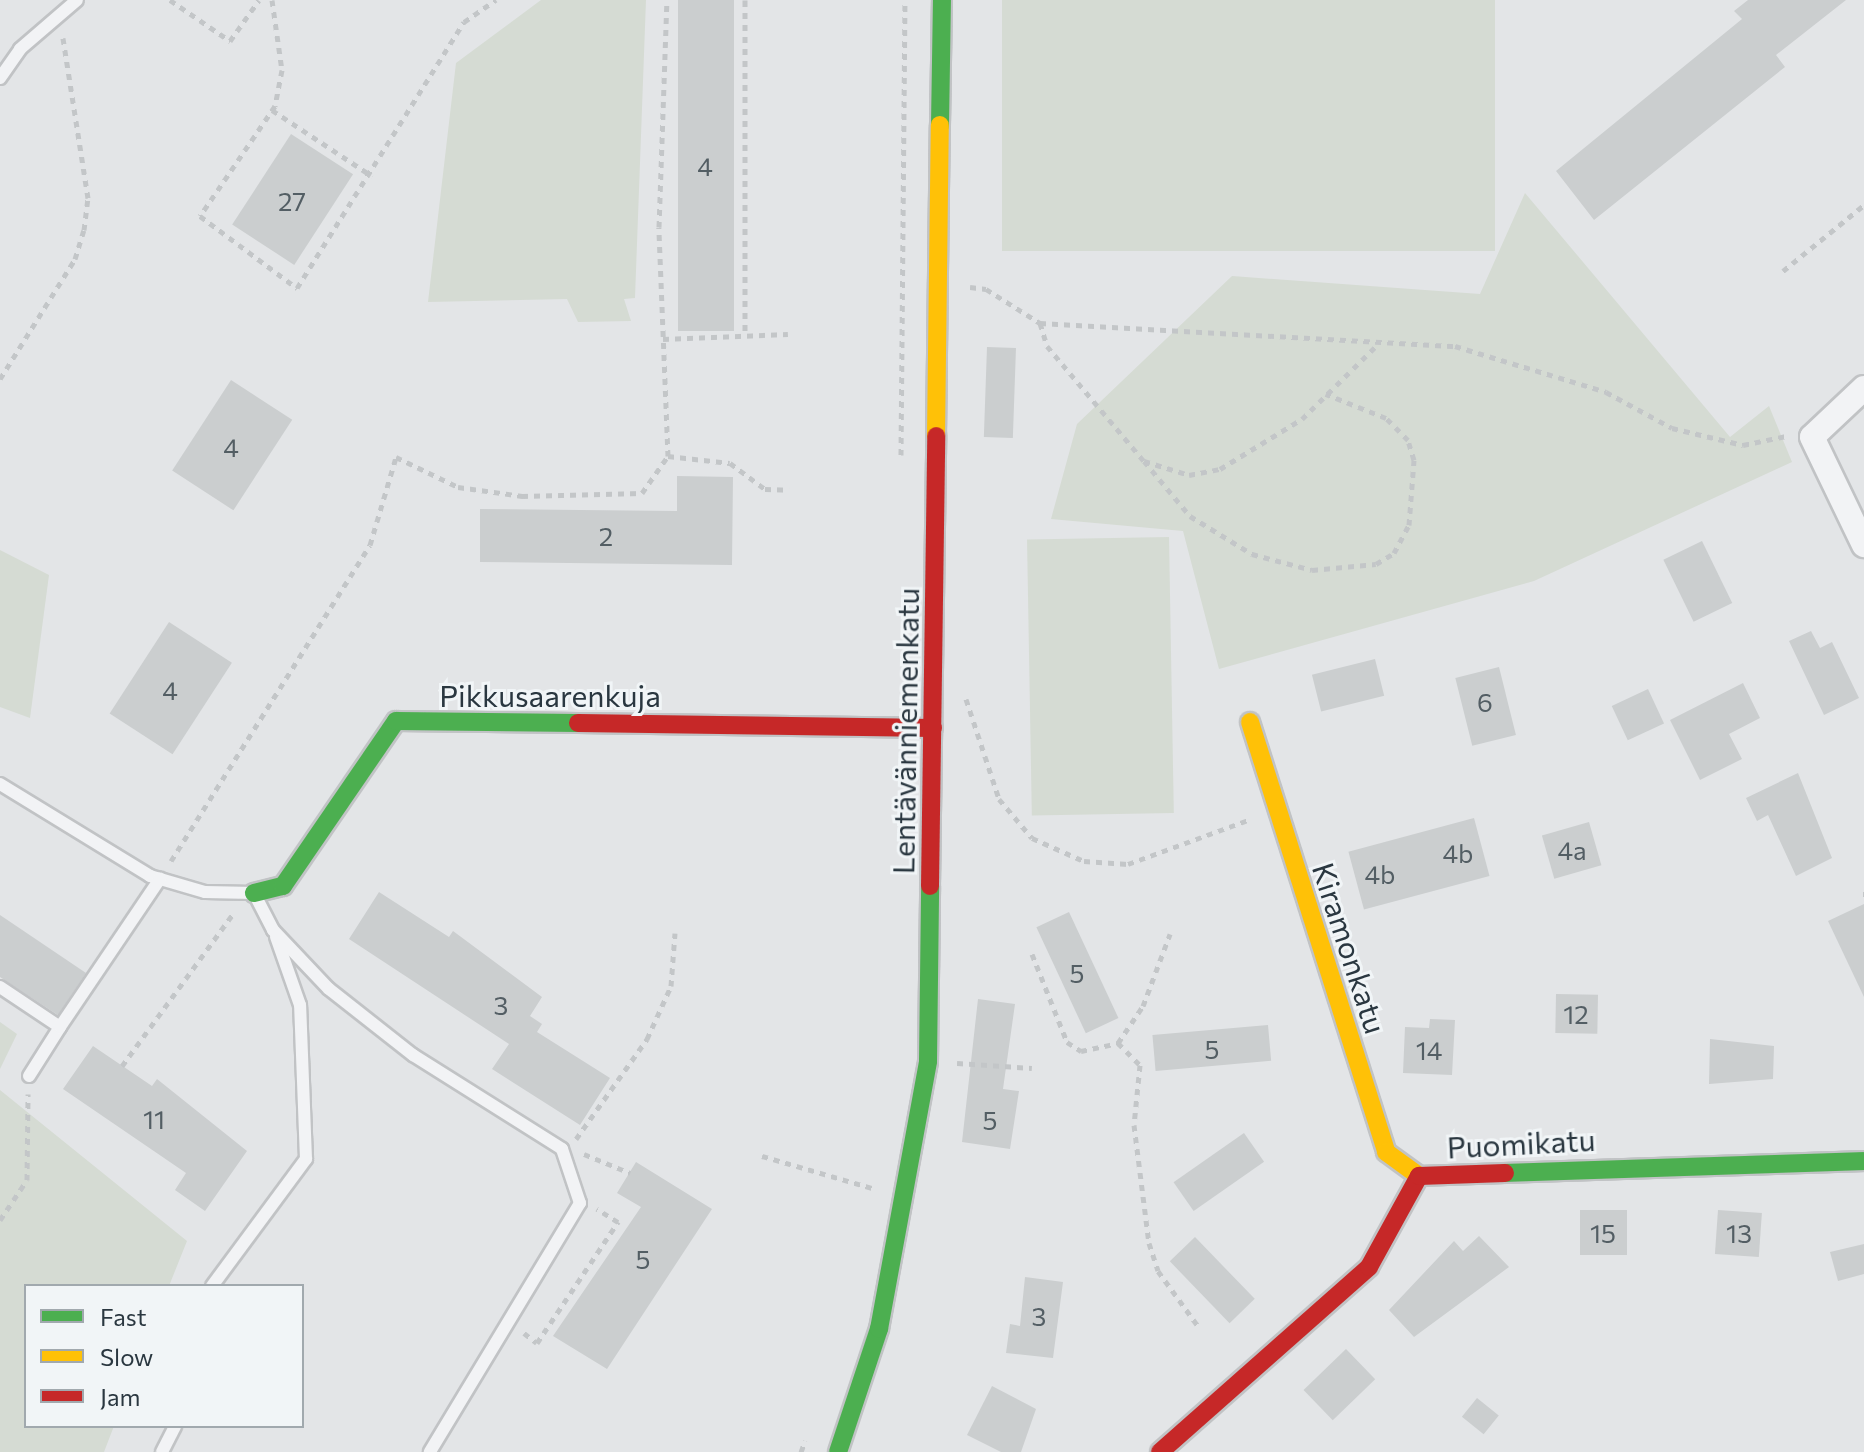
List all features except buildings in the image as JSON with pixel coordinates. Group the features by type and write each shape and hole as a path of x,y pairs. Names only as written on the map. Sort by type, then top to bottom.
{"street":[{"name":"Lentävänniemenkatu","path":"838,1452 879,1329 928,1061 942,0"},
{"path":"1864,388 1812,437 1864,545"},
{"name":"Pikkusaarenkuja","path":"254,893 283,886 396,721 933,728"},
{"name":"Kiramonkatu","path":"1250,722 1386,1152 1419,1176"},
{"name":"Puomikatu","path":"1160,1452 1369,1267 1419,1176 1864,1161"}],"lane":[{"path":"0,78 20,49 74,5"},
{"path":"0,784 160,879 205,892 254,893 273,930 300,1005 306,1159 213,1284"},
{"path":"29,1076 160,879"},
{"path":"273,930 329,989 413,1055 562,1149 580,1203 430,1452"},
{"path":"0,987 60,1027"},
{"path":"162,1452 174,1428"}],"path":[{"path":"170,0 230,41 259,0"},
{"path":"272,0 282,70 272,110 200,216 297,288 372,176 464,22 496,0"},
{"path":"160,879 370,545 396,457 458,487 522,496 642,493 668,456 663,339 667,0"},
{"path":"745,0 745,336"},
{"path":"0,379 75,259 84,230 88,198 61,29 74,5"},
{"path":"272,110 372,176"},
{"path":"1783,271 1864,205"},
{"path":"900,283 938,283 986,289 1040,323 1455,346 1533,366 1606,392 1672,428 1711,438 1743,445 1796,431 1812,437"},
{"path":"1040,323 1047,346 1190,516 1252,554 1312,570 1376,564 1394,553 1409,525 1414,460 1408,440 1386,418 1326,394"},
{"path":"663,339 788,334"},
{"path":"1144,461 1189,475 1220,469 1302,419 1380,342"},
{"path":"668,456 730,463 765,489 789,490"},
{"path":"934,697 966,699 999,799 1032,838 1084,861 1128,864 1275,809"},
{"path":"122,1066 219,927 254,893"},
{"path":"562,1149 590,1128 647,1039 671,986 675,933"},
{"path":"1032,954 1067,1042 1081,1051 1118,1043 1143,1006 1170,934"},
{"path":"1118,1043 1140,1065 1134,1125 1149,1243 1158,1271 1198,1326"},
{"path":"928,1061 1032,1068"},
{"path":"0,1220 27,1180 29,1076"},
{"path":"562,1149 604,1157 630,1173"},
{"path":"762,1156 872,1188"},
{"path":"507,1320 537,1343 618,1222 580,1203"}],"shaded area":[{"path":"541,0 646,0 635,298 624,299 631,321 578,322 567,299 428,302 456,63"},
{"path":"1002,0 1495,0 1495,251 1002,251"},
{"path":"1525,193 1730,437 1769,406 1792,462 1534,581 1219,669 1183,531 1051,519 1077,424 1232,276 1480,294"},
{"path":"1169,537 1174,813 1032,815 1027,539"},
{"path":"0,550 49,575 30,718 0,707"},
{"path":"0,1022 17,1034 0,1069"},
{"path":"0,1090 187,1241 170,1284 24,1284 24,1428 113,1428 104,1452 0,1452"}],"traffic: fast":[{"path":"940,125 942,0"},
{"path":"254,893 283,886 396,721 578,723"},
{"path":"838,1452 879,1329 928,1061 930,886"},
{"path":"1505,1173 1864,1161"}],"traffic: slow":[{"path":"936,436 940,125"},
{"path":"1250,722 1386,1152 1419,1176"}],"traffic: jam":[{"path":"930,886 936,436"},
{"path":"578,723 933,728"},
{"path":"1160,1452 1369,1267 1419,1176 1505,1173"}]}
